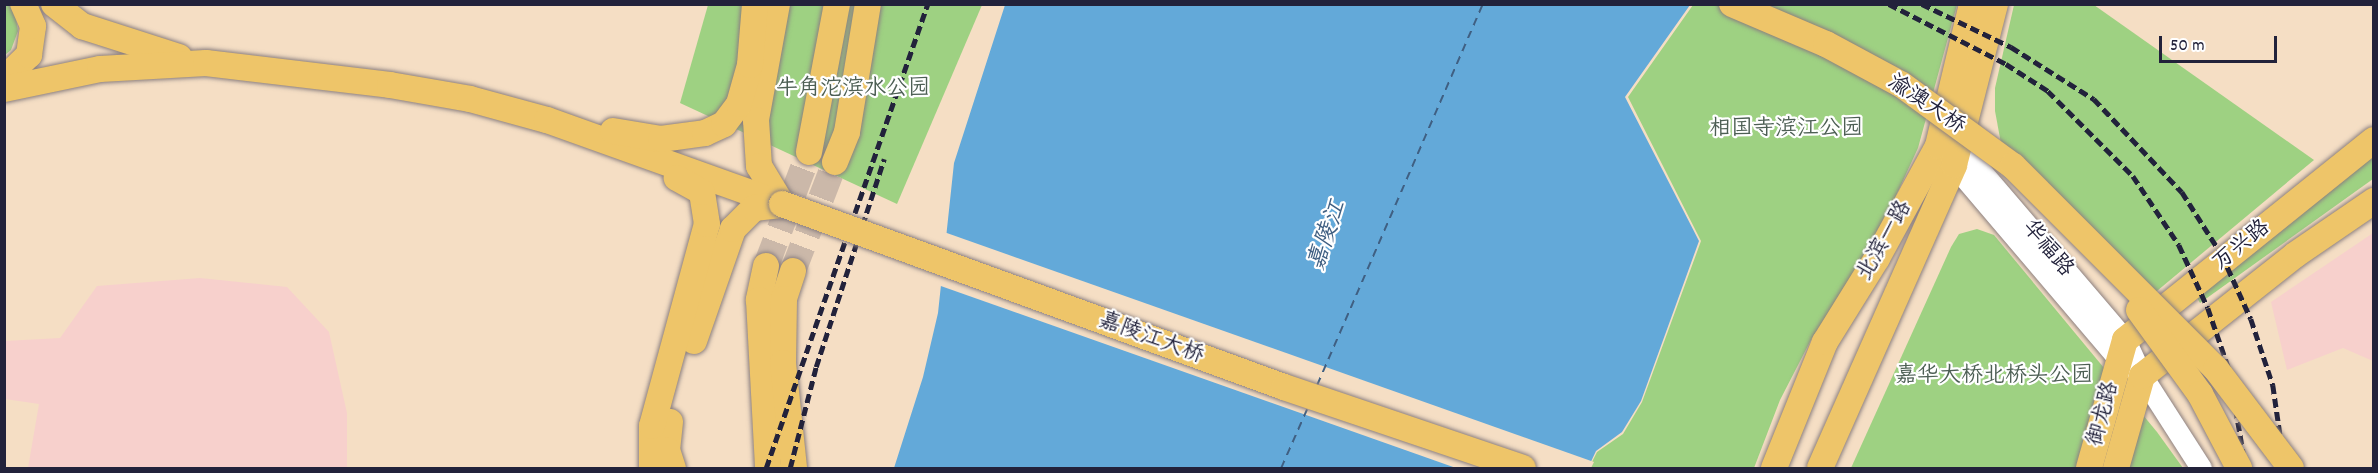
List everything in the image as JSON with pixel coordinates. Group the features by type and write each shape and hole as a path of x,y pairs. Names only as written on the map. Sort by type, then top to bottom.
{"main road":[{"path":"4,79 28,55 33,26 23,4"},
{"path":"54,4 82,26 206,63 390,85 470,99 548,120 661,139 705,133 724,124 739,104 750,65 754,4"},
{"path":"673,468 667,450 668,429 700,318 728,239 739,220 754,208 770,200 759,166 756,120 777,4"},
{"path":"824,57 827,4"},
{"path":"809,152 824,57 837,4"},
{"path":"847,132 868,4"},
{"path":"835,162 847,132 885,4"},
{"name":"渝澳大桥","path":"1732,4 1826,45 1902,85 2013,166 2093,247"},
{"name":"北滨一路","path":"1774,468 1825,342 1948,146 1971,4"},
{"name":"北滨一路","path":"1820,468 1866,363 1948,146 1995,4"},
{"path":"4,88 100,69 206,63"},
{"path":"548,120 694,185 706,200 705,236 652,426 652,468"},
{"name":"嘉陵江大桥","path":"548,120 1284,387 1523,468"},
{"name":"万兴路","path":"2122,349 2373,140"},
{"name":"万兴路","path":"2142,376 2295,255 2373,201"},
{"path":"2093,247 2200,394 2239,468"},
{"path":"2093,247 2216,369 2291,468"},
{"path":"766,266 759,300 766,461"},
{"path":"793,271 784,299 783,363 794,468"},
{"path":"1825,342 1853,340 1862,347 1866,363"},
{"name":"御龙路","path":"2089,468 2122,349"},
{"name":"御龙路","path":"2116,468 2142,376"}],"street":[{"name":"华福路","path":"1948,146 2122,349 2201,468"}],"shaded area":[{"path":"2373,233 2373,361 2343,348 2287,370 2271,302"},
{"path":"200,278 287,287 329,332 347,413 347,468 28,468 39,404 5,399 5,341 60,338 97,286"}],"green space":[{"path":"5,5 14,6 18,31 11,50 5,55"},
{"name":"牛角沱滨水公园","path":"708,5 982,5 897,204 680,103"},
{"name":"相国寺滨江公园","path":"1693,5 1957,5 1918,148 1871,250 1812,338 1780,400 1754,468 1589,468 1597,452 1623,434 1642,402 1701,241 1628,97"},
{"path":"2014,5 2094,5 2314,160 2151,296 2005,165 1995,111 1995,88"},
{"path":"2373,156 2373,179 2200,303 2195,294"},
{"name":"嘉华大桥北桥头公园","path":"1977,229 1994,235 2157,432 2183,468 1851,468 1951,247 1959,234"}],"water":[{"name":"嘉陵江","path":"1005,5 1690,5 1625,97 1699,241 1641,401 1622,432 1596,451 1588,468 894,468 923,377 938,313 954,163"}],"pier":[{"path":"944,232 1594,462 1591,468 1456,468 938,285"}],"ferry route":[{"path":"1317,385 1483,4"},
{"path":"1281,468 1307,409"}],"tunnel":[{"path":"766,266 809,152"},
{"path":"793,271 835,162"}],"railway":[{"path":"766,468 928,4"},
{"path":"1889,4 2006,64 2048,91 2133,176 2179,245 2208,308 2229,369 2246,468"},
{"path":"1922,4 2011,47 2094,99 2182,192 2222,255 2251,319 2273,385 2285,468"},
{"path":"790,468 816,367 884,159"}]}
